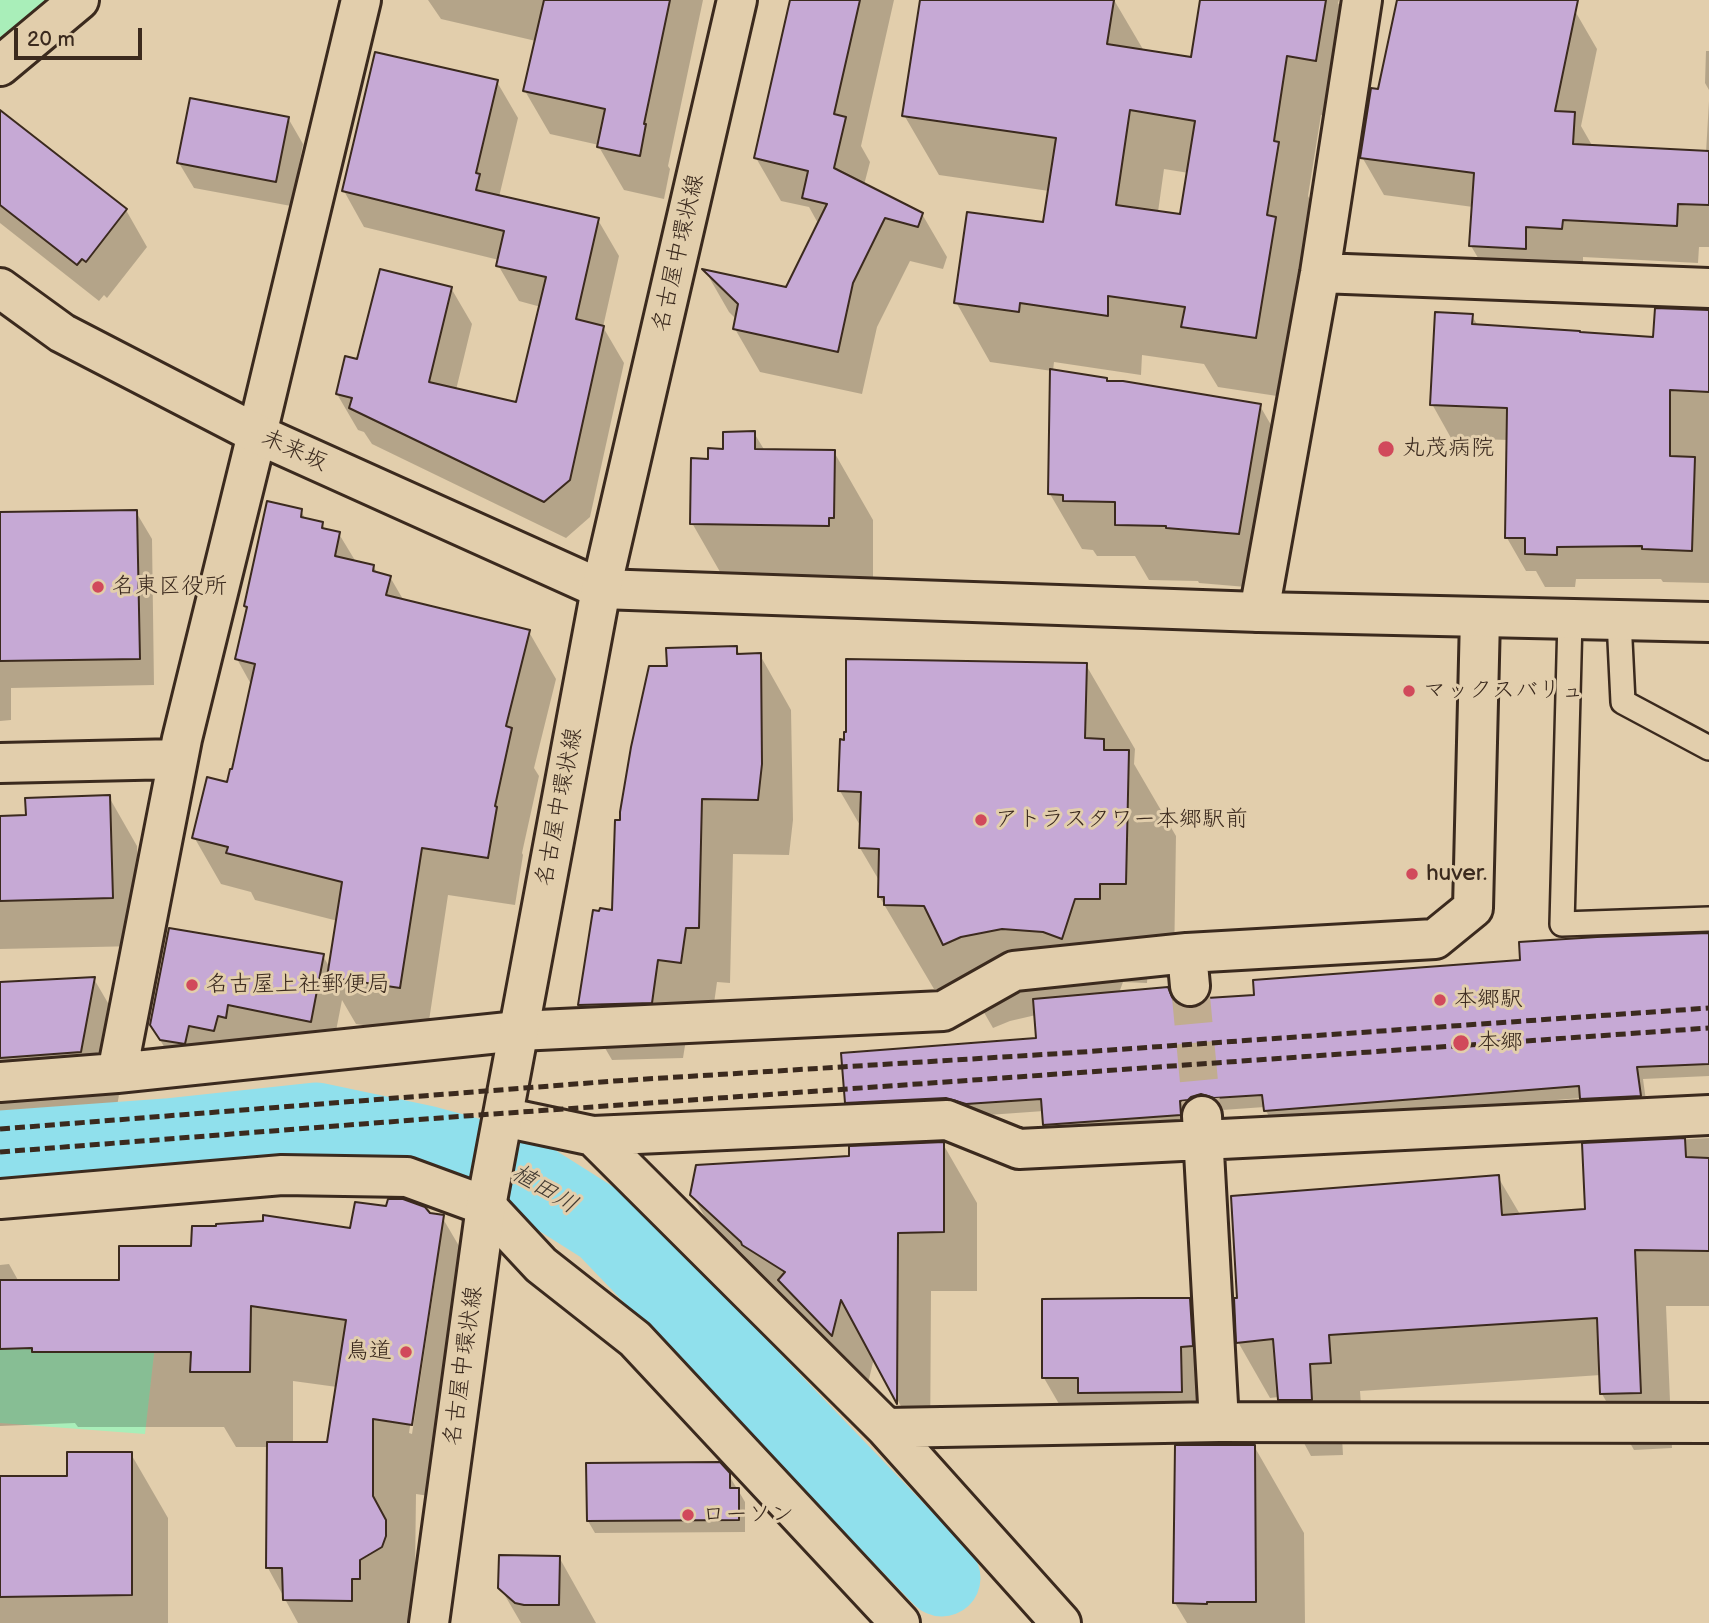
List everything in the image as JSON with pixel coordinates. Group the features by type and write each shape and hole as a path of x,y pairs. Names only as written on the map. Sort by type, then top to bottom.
{"street":[{"path":"0,66 79,0"},
{"path":"117,1073 185,726 361,0"},
{"name":"名古屋中環状線","path":"429,1623 488,1193 601,589 737,0"},
{"path":"1259,612 1320,273 1362,0"},
{"path":"1320,273 1709,288"},
{"name":"未来坂","path":"0,288 62,333 257,435 601,589"},
{"path":"601,589 1259,612 1709,622"},
{"path":"0,1082 117,1073 518,1031 943,1011 1014,971 1188,970 1435,939 1473,908 1480,618"},
{"path":"0,763 178,759"},
{"path":"501,1128 593,1136 947,1121 1019,1149 1203,1127 1709,1115"},
{"path":"1203,1127 1219,1422"},
{"path":"593,1136 886,1428 1061,1623"},
{"path":"0,1199 282,1175 407,1177 488,1193 541,1265 635,1339 900,1623"},
{"path":"886,1428 1219,1422 1709,1423"}],"lane":[{"path":"1570,619 1562,924 1709,919"},
{"path":"1619,620 1623,702 1709,748"}],"green space":[{"path":"0,0 59,0 0,48"},
{"path":"0,1341 155,1345 145,1434 0,1423"}],"building":[{"path":"544,0 670,0 644,124 640,156 597,147 605,109 523,91"},
{"path":"790,0 860,0 834,114 846,117 834,168 923,213 918,227 885,218 853,283 838,352 733,329 738,304 702,269 786,287 827,204 802,198 808,171 754,158"},
{"path":"920,0 1114,0 1107,44 1191,57 1200,0 1326,0 1316,61 1287,56 1274,141 1279,142 1267,215 1276,217 1256,338 1181,327 1185,307 1108,296 1108,316 1020,303 1019,312 954,303 967,212 1043,222 1056,138 902,116","holes":["1130,110 1195,121 1180,214 1116,205"]},
{"path":"1397,0 1578,0 1555,111 1575,112 1573,144 1709,151 1709,205 1678,204 1677,226 1563,220 1562,229 1526,227 1526,249 1469,246 1474,173 1360,158 1371,88 1378,89"},
{"path":"375,52 498,80 476,173 480,174 476,190 599,218 576,319 604,326 570,480 544,502 349,408 352,398 336,394 345,356 357,359 380,269 452,287 429,382 516,402 546,277 496,266 504,231 342,191"},
{"path":"190,98 289,117 276,182 177,163"},
{"path":"0,110 127,209 86,262 82,259 77,265 0,205"},
{"path":"1655,308 1709,310 1709,392 1670,390 1670,456 1695,457 1692,551 1642,549 1642,546 1557,547 1557,555 1525,554 1525,538 1505,538 1507,408 1430,405 1435,312 1473,314 1472,324 1653,337"},
{"path":"1050,369 1107,378 1107,381 1123,381 1261,404 1239,534 1166,526 1115,525 1115,502 1063,501 1063,495 1048,494"},
{"path":"755,431 755,449 835,450 834,518 829,518 829,526 690,524 691,458 708,459 708,448 723,449 723,432"},
{"path":"267,501 302,509 301,517 323,522 322,528 340,532 335,556 374,565 373,571 391,576 386,595 530,630 506,726 512,728 495,806 497,807 488,858 422,848 400,988 327,977 342,882 226,853 228,847 192,838 207,777 227,782 232,769 255,664 235,659"},
{"path":"137,510 140,659 0,661 0,512"},
{"path":"737,646 737,654 761,653 762,764 758,800 702,799 699,928 686,928 681,963 658,960 652,1003 578,1005 593,910 612,910 615,820 620,820 631,747 649,666 667,666 666,648"},
{"name":"アトラスタワー本郷駅前","path":"846,659 1087,663 1085,738 1104,739 1104,750 1129,750 1126,884 1100,884 1100,899 1075,899 1062,939 1043,932 1002,929 961,937 943,945 924,906 884,905 884,897 878,897 879,849 859,848 861,792 838,791 840,739 844,740 846,732"},
{"path":"110,795 113,898 0,901 0,816 26,815 25,798"},
{"path":"169,928 324,954 311,1022 228,1005 226,1018 218,1016 214,1031 189,1026 185,1044 160,1040 150,1025"},
{"path":"1709,933 1709,1064 1637,1067 1641,1096 1580,1099 1579,1086 1264,1111 1262,1095 1214,1098 1201,1094 1180,1101 1181,1115 1043,1125 1041,1099 966,1104 946,1098 845,1103 841,1053 1036,1038 1033,999 1168,987 1174,1001 1181,1006 1193,1008 1207,998 1254,995 1253,980 1520,960 1519,942"},
{"path":"95,977 81,1052 0,1058 0,982"},
{"path":"1685,1138 1686,1157 1709,1158 1709,1251 1635,1250 1641,1393 1600,1394 1597,1318 1329,1335 1331,1363 1310,1364 1312,1400 1278,1400 1273,1339 1236,1343 1234,1298 1237,1298 1231,1196 1499,1175 1502,1215 1585,1209 1582,1143"},
{"path":"944,1142 944,1232 898,1233 897,1404 841,1300 832,1336 778,1280 785,1272 742,1245 690,1195 696,1165 849,1156 849,1146"},
{"path":"388,1199 403,1199 425,1207 430,1213 444,1215 412,1425 373,1419 373,1496 386,1520 386,1536 382,1547 360,1560 360,1579 352,1579 352,1601 283,1600 282,1568 266,1568 267,1442 327,1442 346,1320 251,1306 250,1372 190,1372 191,1352 32,1352 32,1348 0,1349 0,1280 119,1280 119,1246 191,1246 192,1226 263,1221 263,1215 350,1228 355,1202 386,1206"},
{"path":"1190,1298 1193,1346 1181,1347 1182,1392 1078,1393 1078,1378 1042,1378 1042,1299"},
{"path":"1175,1445 1255,1445 1256,1602 1173,1603"},
{"path":"67,1452 132,1452 132,1595 0,1597 0,1476 67,1476"},
{"path":"720,1462 730,1473 730,1488 739,1488 739,1520 587,1521 586,1463"},
{"path":"499,1555 560,1556 559,1605 515,1603 498,1588"}],"waterway":[{"name":"植田川","path":"0,1149 167,1137 316,1121 425,1144 510,1167 605,1227 942,1578"}],"tunnel":[{"path":"1190,986 1202,1114"}],"railway":[{"path":"0,1129 614,1081 1068,1053 1709,1008"},
{"path":"0,1152 465,1116 1709,1028"}],"place":[{"name":"丸茂病院","path":"1386,449"},
{"name":"名東区役所","path":"98,587"},
{"name":"マックスバリュ","path":"1409,691"},
{"name":"アトラスタワー本郷駅前","path":"981,820"},
{"name":"huver.","path":"1412,874"},
{"name":"名古屋上社郵便局","path":"192,985"},
{"name":"本郷駅","path":"1440,1000"},
{"name":"本郷","path":"1461,1043"},
{"name":"鳥道","path":"406,1352"},
{"name":"ローソン","path":"688,1515"}]}
